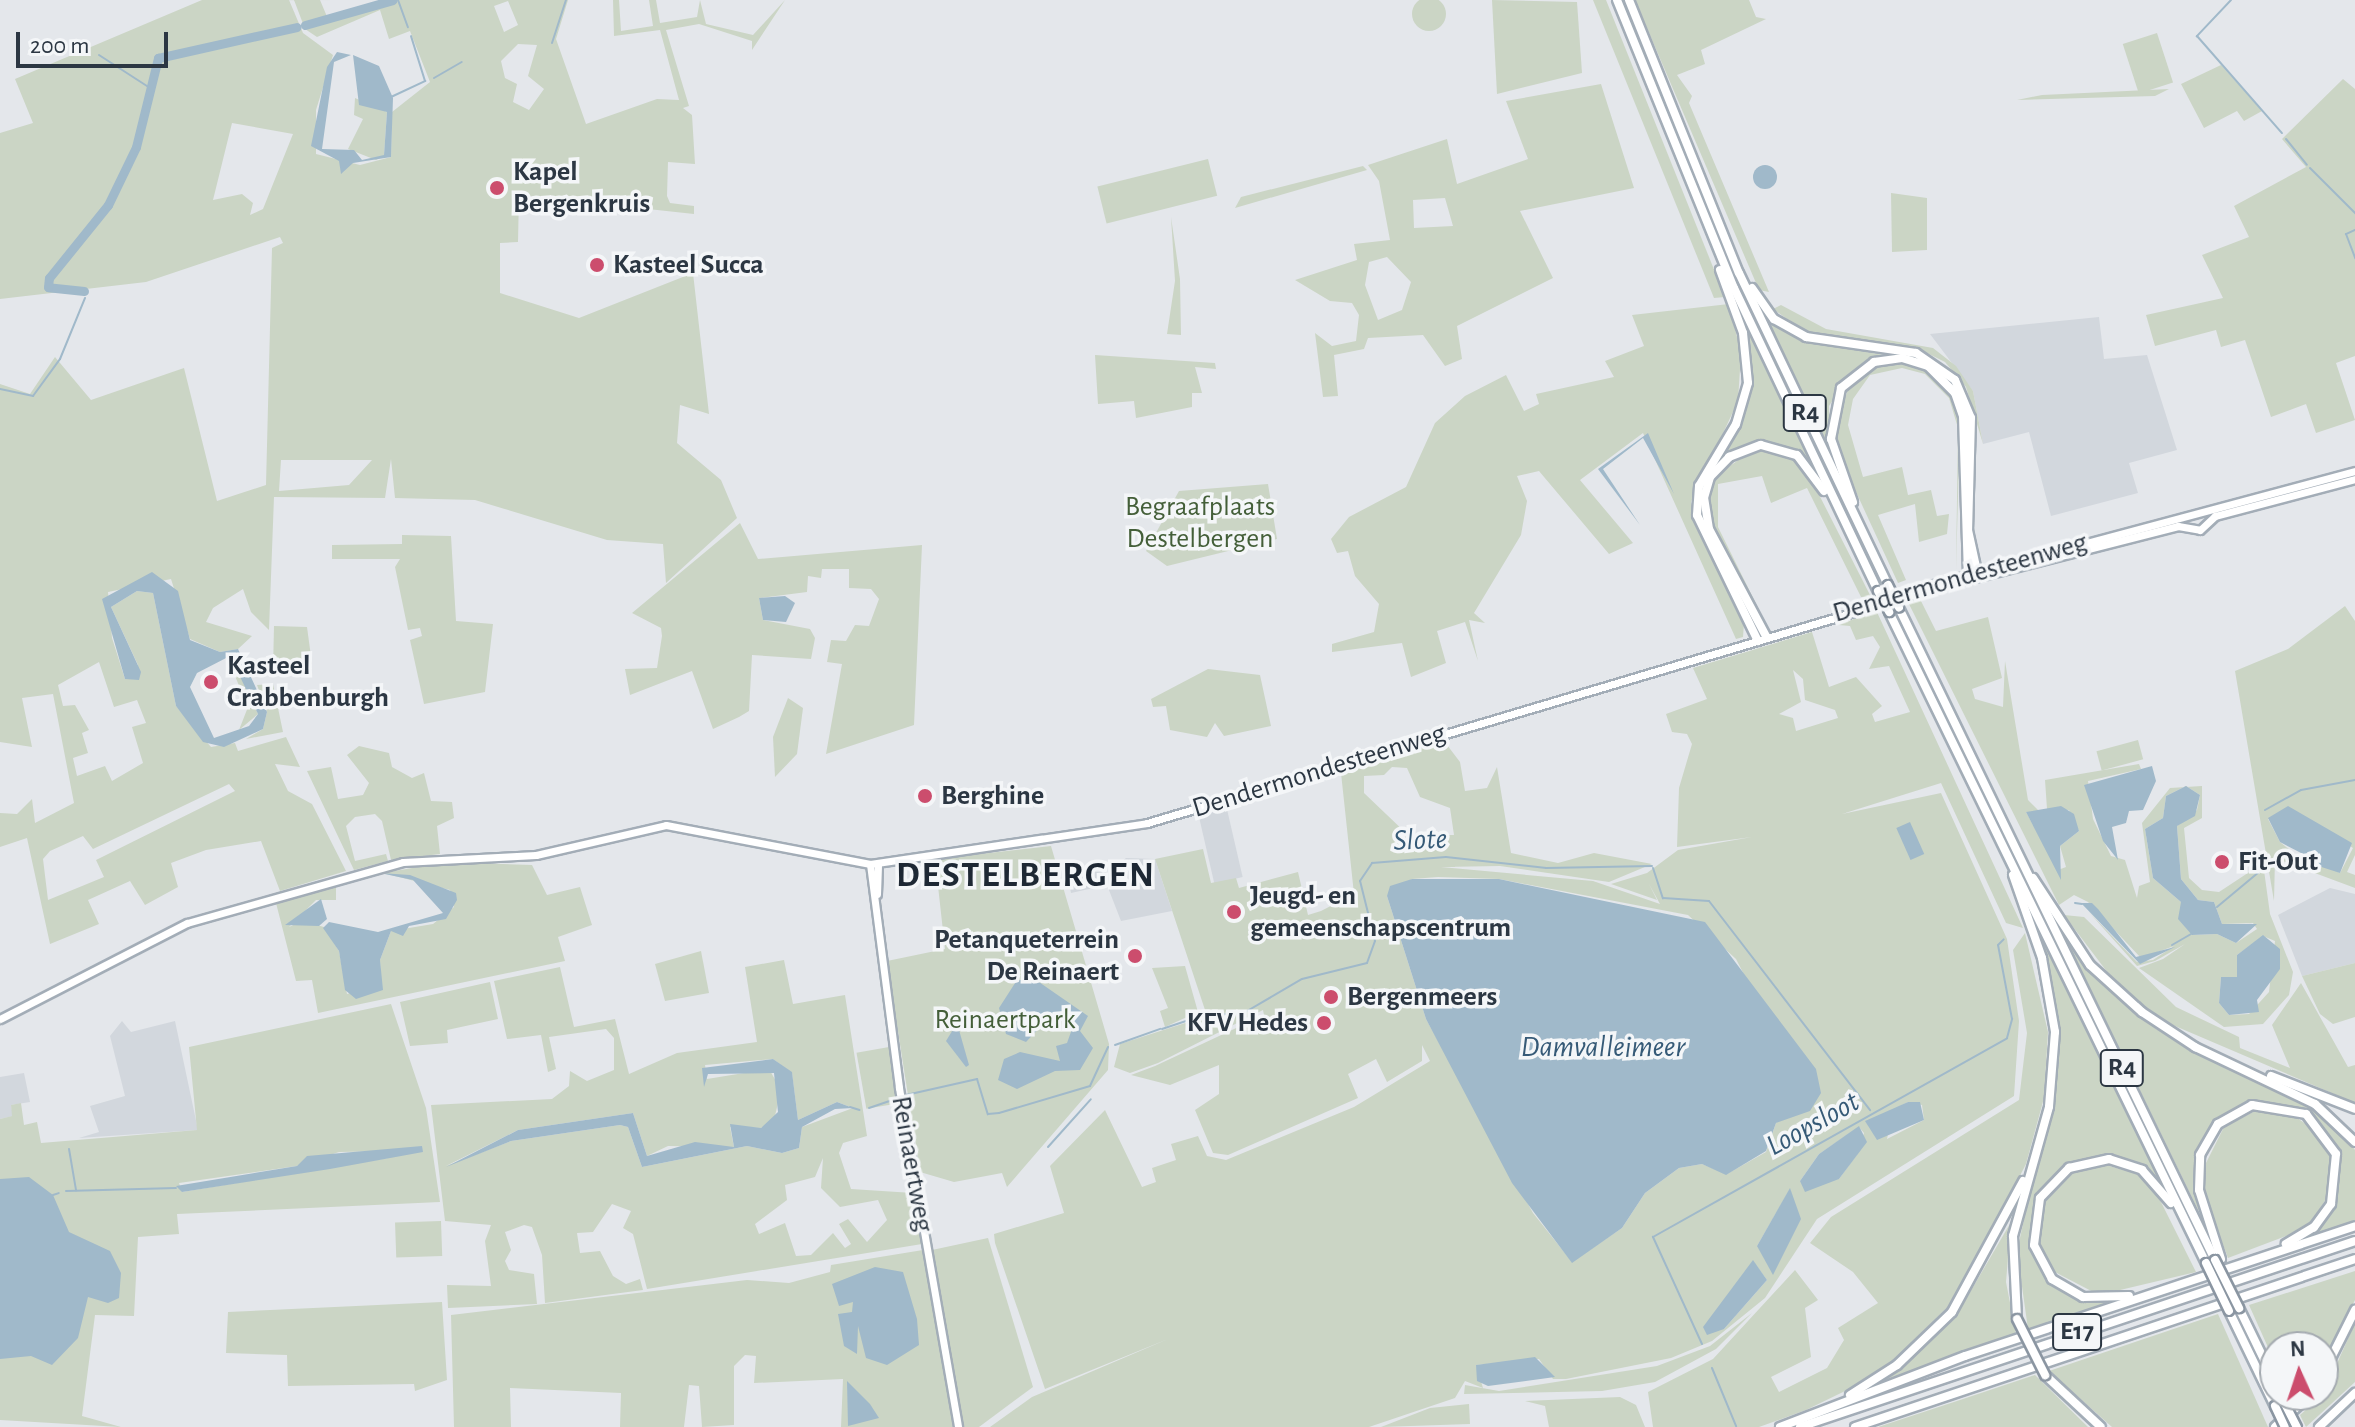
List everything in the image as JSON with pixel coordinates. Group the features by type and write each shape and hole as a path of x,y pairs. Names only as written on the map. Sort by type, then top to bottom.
{"highway":[{"name":"R4","path":"1617,0 1739,308 2285,1427"},
{"path":"1629,0 1739,273 1757,304 1806,337 1916,353 1955,380 1971,418 1968,530 1978,574"},
{"name":"R4","path":"1757,304 1857,521 2218,1259 2259,1349"},
{"path":"1739,308 1748,356 1745,400 1703,474 1697,504 1702,531 1761,638"},
{"path":"1857,521 1831,439 1833,409 1859,370 1888,359 1916,361 1945,379 1963,416 1967,576"},
{"path":"1761,638 1709,529 1704,498 1710,477 1748,447 1787,451 1804,462 1842,516"},
{"path":"2009,859 2053,1020 2054,1073 2039,1143 2013,1236 2017,1319 2045,1375 2101,1427"},
{"path":"2029,876 2113,987 2169,1032 2315,1104 2355,1142"},
{"path":"2229,1061 2355,1109"},
{"path":"2218,1259 2199,1190 2203,1147 2228,1116 2277,1104 2319,1125 2339,1175 2320,1222 2257,1258"},
{"path":"1784,1425 1873,1382 1938,1328 1990,1252 2039,1143"},
{"path":"2173,1285 2106,1300 2064,1289 2037,1256 2034,1213 2060,1173 2109,1159 2150,1176 2186,1223"},
{"path":"1784,1425 2173,1285 2355,1226"},
{"name":"E17","path":"1800,1427 2355,1241"},
{"name":"E17","path":"1855,1427 2355,1259"},
{"path":"2339,1342 2355,1310"},
{"path":"2319,1427 2355,1393"},
{"path":"2275,1427 2292,1411"}],"main road":[{"name":"Dendermondesteenweg","path":"0,1019 187,923 403,862 536,855 672,825 874,866 1147,823 1967,576 2186,522 2200,530 2207,517 2355,471"},
{"name":"Dendermondesteenweg","path":"2186,522 2194,509 2207,517 2355,479"},
{"name":"Reinaertweg","path":"874,866 899,1088 958,1427"}],"shaded area":[{"path":"2099,317 2104,359 2147,355 2177,450 2129,463 2138,493 2051,516 2029,432 1983,444 1973,391 1930,334"},
{"path":"1226,805 1243,877 1214,884 1198,812"},
{"path":"1126,858 1155,859 1172,911 1121,921 1107,885 1071,893 1067,872 1109,872"},
{"path":"2330,888 2355,894 2355,963 2302,976 2278,915"},
{"path":"122,1021 131,1032 175,1021 198,1130 79,1138 99,1132 90,1106 125,1096 110,1036"},
{"path":"24,1073 30,1102 11,1105 13,1116 0,1119 0,1077"}],"green space":[{"path":"1429,-3 1441,2 1446,14 1441,26 1429,31 1417,26 1412,14 1417,2"},
{"path":"202,0 289,0 303,33 333,55 316,110 316,154 360,165 391,157 392,112 430,82 410,31 389,39 380,10 317,37 305,29 294,0 320,0 328,19 386,0 568,0 556,39 586,124 657,99 679,100 660,30 614,36 613,0 619,0 621,31 653,26 649,0 656,0 660,23 697,17 700,0 706,24 753,35 785,0 752,50 752,41 699,24 666,30 689,106 683,108 692,115 695,164 668,162 667,196 670,203 694,206 694,214 519,195 518,242 500,243 500,293 579,318 693,273 709,414 680,405 677,443 721,480 737,518 666,583 663,544 607,540 475,500 395,498 391,459 385,498 274,497 269,630 251,612 243,589 213,608 206,622 252,636 238,649 220,652 190,639 171,579 108,592 112,638 125,679 138,665 111,607 137,591 153,593 176,706 211,747 235,743 238,751 286,737 300,767 275,764 288,791 312,804 346,871 280,891 261,841 206,850 171,863 178,887 145,905 130,881 88,900 99,924 50,944 27,838 0,847 0,813 17,814 32,799 35,823 74,803 53,694 22,698 32,747 0,742 0,384 30,394 55,357 91,400 184,368 217,501 266,485 272,248 283,243 280,237 146,282 0,299 0,133 33,123 15,79","holes":["508,1 518,25 504,32 494,6","518,44 537,45 528,76 544,89 529,110 513,102 517,84 505,78 501,61","232,123 293,134 263,209 250,215 253,203 242,194 213,200","281,460 372,460 349,485 279,491","99,662 114,707 137,700 146,723 132,727 143,763 112,781 105,766 77,776 73,758 88,753 82,733 89,730 75,705 63,706 58,685","229,784 235,791 96,860 104,877 48,900 43,859 50,851 83,836 93,849"]},
{"path":"1492,0 1577,2 1582,73 1497,94"},
{"path":"1593,0 1606,0 1725,297 1714,298"},
{"path":"1635,0 1749,0 1756,17 1766,19 1701,50 1705,64 1677,75 1692,96 1689,103 1769,292 1759,290"},
{"path":"2157,33 2173,82 2139,94 2123,44"},
{"path":"2221,65 2262,111 2244,121 2237,111 2204,128 2181,84"},
{"path":"2343,79 2355,89 2355,356 2336,363 2355,420 2316,433 2306,404 2271,417 2245,340 2221,347 2216,330 2155,346 2146,315 2223,298 2202,255 2249,237 2234,206 2306,167 2282,139"},
{"path":"1601,84 1634,188 1520,211 1553,278 1457,326 1462,359 1445,366 1423,335 1368,338 1364,349 1334,355 1338,396 1323,397 1315,333 1332,346 1356,341 1359,315 1352,303 1330,301 1295,280 1357,260 1354,244 1390,240 1379,181 1368,165 1447,139 1457,184 1528,159 1506,101","holes":["1445,198 1453,226 1414,228 1413,200","1387,257 1411,282 1402,310 1378,320 1365,285 1369,262"]},
{"path":"2169,89 2155,96 2017,100 2042,95"},
{"path":"355,98 387,112 384,156 376,160 348,149 363,119 354,115"},
{"path":"1208,159 1217,196 1107,223 1097,187"},
{"path":"1363,166 1367,170 1235,208 1241,197"},
{"path":"1891,193 1927,198 1927,250 1892,252"},
{"path":"1171,217 1180,279 1181,335 1167,334 1175,281"},
{"path":"1729,304 1741,353 1738,401 1691,502 1697,529 1744,623 1743,637 1736,639 1643,433 1580,480 1633,543 1609,554 1539,471 1517,476 1527,501 1521,535 1474,613 1485,623 1469,620 1478,661 1465,622 1437,631 1446,663 1411,677 1402,643 1332,652 1332,644 1374,632 1379,604 1355,576 1348,551 1337,553 1331,539 1349,517 1406,487 1435,423 1465,396 1506,375 1524,411 1539,404 1536,394 1614,377 1605,361 1644,346 1632,315"},
{"path":"1781,305 1826,329 1933,348 1956,366 1973,391 1983,444 1966,387 1945,362 1917,348 1804,331 1773,309"},
{"path":"1764,315 1808,342 1925,362 1870,361 1850,373 1829,406 1830,454"},
{"path":"1745,324 1810,464 1790,448 1759,442 1736,448 1710,471 1746,404 1751,367"},
{"path":"1095,355 1215,363 1216,369 1195,367 1202,393 1192,393 1192,407 1136,418 1134,401 1098,404"},
{"path":"1886,363 1913,365 1937,377 1952,395 1960,422 1956,571 1958,428 1949,398 1925,374 1902,368 1870,375 1853,399 1848,425 1863,477 1902,467 1908,495 1931,490 1937,516 1949,514 1947,534 1919,542 1915,504 1878,515 1906,580 1898,583 1845,468 1835,429 1850,383"},
{"path":"1754,449 1792,457 1807,471 1871,597 1861,597 1807,488 1771,503 1762,476 1718,484 1718,527 1766,624 1716,532 1708,503 1717,475"},
{"name":"Begraafplaats Destelbergen","path":"1268,484 1277,539 1167,566 1146,551 1179,491"},
{"path":"740,523 758,559 922,545 914,725 826,754 842,664 827,662 831,640 846,641 855,625 869,626 879,599 871,589 849,588 849,569 822,569 821,578 808,576 807,592 759,598 763,620 810,629 815,638 811,659 752,655 749,711 739,717 713,729 692,671 630,695 625,669 657,668 662,636 661,628 632,613"},
{"path":"402,535 451,536 456,621 493,624 485,692 424,704 410,640 422,636 420,628 408,630 395,567 400,559 332,559 332,545 402,544"},
{"path":"1920,599 1936,631 1988,617 2002,678 1972,689 1975,699 2003,707 2005,661 2028,800 2040,812 2026,812 2058,870 2066,867 2060,846 2079,831 2069,810 2047,809 2045,780 2139,764 2141,769 2088,781 2093,819 2111,856 2125,860 2137,898 2139,886 2150,882 2142,823 2170,788 2184,787 2166,796 2163,818 2145,829 2153,878 2181,902 2192,935 2217,934 2236,943 2257,929 2253,923 2222,924 2214,902 2198,900 2181,879 2177,826 2197,810 2200,795 2187,787 2202,786 2202,818 2184,828 2189,878 2202,890 2219,892 2263,863 2270,914 2293,972 2289,995 2263,1024 2224,1027 2139,968 2163,959 2185,944 2155,961 2137,966 2088,911 2137,962 2153,960 2174,946 2141,958 2088,902 2074,895 2059,905 1908,602","holes":["2263,936 2275,941 2269,992 2249,1014 2229,1015 2219,1003 2221,977 2237,977 2237,955"]},
{"path":"2345,606 2355,621 2355,855 2347,872 2355,875 2355,888 2275,858 2274,901 2235,671 2288,649","holes":["2297,812 2353,848 2340,873 2314,859 2306,863 2280,842 2268,819"]},
{"path":"1876,610 2023,928 2006,923 1941,783 1842,814 1941,793 2007,939 2019,1021 2014,1096 1817,1219 1765,1298 1712,1341 1671,1358 1566,1379 1553,1379 1539,1359 1476,1365 1483,1388 1465,1381 1455,1398 1369,1427 990,1427 1032,1397 1168,1339 1045,1389 995,1243 994,1234 1064,1213 1050,1166 1105,1110 1142,1187 1156,1182 1152,1168 1176,1160 1171,1144 1198,1136 1207,1156 1226,1160 1354,1107 1430,1061 1422,1045 1422,1061 1387,1082 1376,1059 1348,1074 1358,1098 1228,1155 1213,1153 1195,1110 1219,1094 1219,1065 1170,1085 1131,1075 1155,1066 1264,1015 1263,1010 1158,1063 1130,1073 1114,1067 1120,1044 1207,1016 1155,859 1203,849 1211,883 1236,878 1239,888 1298,872 1308,915 1321,911 1354,894 1341,773 1444,741 1460,762 1465,791 1487,788 1497,767 1511,853 1558,863 1594,853 1652,864 1609,882 1500,866 1441,867 1593,881 1660,904 1649,884 1657,900 1611,884 1647,873 1678,850 1752,837 1677,847 1679,788 1692,744 1687,734 1672,732 1666,714 1707,699 1693,668 1812,632 1829,687 1856,677 1882,706 1872,714 1875,722 1910,712 1889,666 1869,669 1880,647 1873,636 1856,640 1850,626 1839,625","holes":["1793,670 1803,679 1805,700 1835,710 1838,718 1796,731 1793,718 1779,714 1801,702","1392,767 1407,768 1420,797 1450,808 1454,835 1408,835 1364,793 1364,776 1384,775","1412,879 1499,879 1688,915 1736,959 1753,992 1791,1112 1776,1123 1766,1152 1727,1174 1702,1164 1679,1168 1645,1193 1622,1228 1572,1262 1533,1213 1426,1019 1387,896","1908,1102 1922,1105 1924,1120 1887,1139 1893,1110","1859,1127 1864,1133 1858,1153 1839,1179 1800,1181 1819,1154","1790,1189 1796,1221 1787,1239 1757,1246","1753,1261 1767,1280 1724,1329 1712,1317"]},
{"path":"274,626 307,627 312,664 273,670"},
{"path":"227,657 233,659 258,714 239,730 248,707"},
{"path":"1208,669 1260,675 1271,726 1224,736 1215,723 1207,737 1170,730 1166,706 1153,707 1151,699"},
{"path":"273,684 283,732 246,739 263,729 267,712 257,685"},
{"path":"788,698 803,708 797,754 775,777 773,737"},
{"path":"2138,740 2143,759 2102,770 2096,751"},
{"path":"359,746 389,753 392,767 412,778 424,773 431,801 452,802 454,818 437,826 440,854 391,860 382,821 375,814 355,817 346,826 355,861 386,854 388,861 354,870 307,771 331,767 338,799 363,795 369,783 347,755"},
{"name":"Reinaertpark","path":"1051,846 1109,1044 1108,1070 1007,1187 1002,1173 954,1182 920,1172 887,961 945,949 935,859"},
{"path":"447,862 532,865 547,895 580,887 592,925 558,937 565,961 318,1013 312,980 296,981 276,903 336,884 336,900 316,900 289,927 302,921 324,927 339,951 347,994 381,984 380,960 391,931 433,924 454,907 450,890 383,873"},
{"path":"2064,915 2084,917 2176,1007 2239,1037 2240,1048 2290,1068 2272,1025 2301,983 2348,1067 2355,1065 2355,1103 2161,1020 2111,977"},
{"path":"2025,933 2048,1032 2044,1098 2026,1164 1957,1298 1878,1375 1806,1410 1759,1427 1653,1427 1648,1392 1713,1359 1795,1270 1818,1300 1805,1308 1811,1357 1771,1377 1779,1392 1827,1368 1844,1340 1838,1328 1878,1303 1853,1272 1810,1243 1831,1217 2019,1100 2027,1033 2013,950"},
{"path":"2042,938 2160,1181 2132,1162 2100,1157 2052,1178 2032,1214 2038,1264 2069,1294 2109,1304 2028,1329 2017,1251 2059,1063"},
{"path":"2067,941 2156,1029 2300,1100 2344,1134 2355,1150 2355,1222 2305,1238 2338,1195 2338,1150 2309,1113 2266,1101 2222,1117 2201,1144 2195,1171 2202,1218"},
{"path":"701,951 709,993 665,1001 655,964"},
{"path":"784,960 793,1004 845,995 867,1136 843,1143 839,1153 851,1189 913,1193 922,1244 647,1289 633,1234 623,1228 631,1211 612,1204 593,1232 577,1233 580,1253 600,1251 613,1276 626,1284 640,1279 643,1290 545,1303 542,1255 532,1227 524,1225 505,1232 511,1250 505,1261 509,1270 534,1274 537,1304 448,1308 447,1285 491,1286 485,1241 491,1225 445,1221 431,1105 552,1099 569,1086 570,1071 587,1081 614,1070 614,1038 606,1029 549,1037 556,1069 548,1072 541,1035 507,1039 494,981 560,967 574,1027 615,1019 629,1074 677,1053 757,1042 745,967","holes":["773,1059 792,1073 798,1120 837,1102 853,1108 802,1127 799,1148 782,1153 747,1146 642,1167 628,1127 620,1125 511,1141 446,1166 518,1130 633,1113 647,1156 668,1146 734,1147 730,1127 761,1128 774,1120 781,1090 769,1069 707,1079 705,1065","823,1158 821,1188 840,1207 878,1200 887,1220 867,1242 848,1219 839,1224 851,1244 845,1248 833,1233 811,1255 796,1256 785,1223 759,1234 755,1224 787,1200 785,1185 815,1177"]},
{"path":"2355,963 2355,1017 2333,1024 2320,1014 2302,976"},
{"path":"1185,966 1198,1012 1165,1027 1160,1011 1168,1008 1152,968"},
{"path":"490,982 498,1019 447,1030 448,1043 410,1046 400,1002"},
{"path":"391,1004 426,1108 440,1202 177,1214 179,1234 138,1237 134,1316 95,1315 82,1416 121,1427 0,1420 0,1119 12,1116 11,1105 21,1103 24,1125 37,1122 41,1143 197,1130 189,1047","holes":["393,1151 388,1158 182,1192 179,1183 297,1166 339,1152"]},
{"path":"889,1047 899,1103 866,1109 857,1053"},
{"path":"2259,1109 2288,1112 2318,1132 2334,1166 2330,1193 2307,1228 2228,1258 2206,1200 2203,1169 2224,1127"},
{"path":"2106,1165 2137,1174 2157,1194 2196,1272 2099,1295 2051,1270 2038,1239 2045,1202 2075,1171"},
{"path":"441,1221 442,1256 396,1258 395,1223"},
{"path":"2011,1222 2006,1282 2016,1334 1884,1382 1955,1318"},
{"path":"988,1238 1033,1387 979,1427 962,1427 932,1250"},
{"path":"923,1250 953,1427 841,1427 843,1379 754,1383 756,1356 745,1355 734,1366 734,1425 702,1427 699,1386 689,1385 684,1427 620,1427 621,1393 510,1388 511,1427 454,1427 451,1315 747,1280 789,1283 830,1272 831,1265"},
{"path":"2355,1271 2355,1300 2339,1332 2261,1331 2249,1305"},
{"path":"442,1302 447,1380 415,1391 414,1384 288,1386 287,1355 226,1353 228,1312"},
{"path":"1752,1313 1716,1349 1655,1382 1602,1391 1464,1394 1465,1385 1499,1391 1657,1366 1710,1346"},
{"path":"2218,1314 2268,1427 2112,1427 2049,1371"},
{"path":"2355,1323 2355,1382 2339,1397 2339,1359"},
{"path":"2035,1375 2088,1427 1878,1427 1963,1399"},
{"path":"1620,1397 1636,1405 1645,1427 1549,1427 1545,1406 1525,1401"},
{"path":"1469,1404 1470,1424 1381,1427 1430,1408"},
{"path":"2305,1411 2323,1411 2306,1427 2300,1415"}],"water":[{"path":"337,52 351,55 334,62 322,149 354,150 362,160 384,155 387,112 359,105 353,55 379,66 393,98 391,157 353,163 341,174 339,161 311,146 327,67"},
{"path":"1765,165 1776,172 1777,177 1770,188 1765,189 1754,182 1753,177 1760,166"},
{"path":"1648,433 1674,494 1643,438 1603,469 1640,525 1598,469"},
{"path":"152,572 178,591 190,640 220,652 238,649 267,712 263,729 224,747 203,742 176,706 153,593 137,591 111,607 141,672 139,680 125,679 102,599","holes":["230,656 258,714 249,726 214,738 190,687 197,673"]},
{"path":"785,596 795,603 786,622 763,620 759,598"},
{"path":"2152,766 2156,781 2143,810 2129,811 2126,823 2112,827 2118,860 2103,841 2084,785"},
{"path":"2186,786 2200,795 2195,816 2177,826 2181,879 2198,900 2214,902 2222,924 2257,924 2236,943 2217,934 2192,935 2178,919 2181,902 2153,878 2145,829 2163,818 2166,796"},
{"path":"2061,806 2074,814 2079,831 2060,846 2061,880 2026,812"},
{"path":"2288,806 2352,843 2340,873 2303,861 2303,854 2280,842 2268,818"},
{"path":"1910,822 1924,854 1911,860 1896,828"},
{"path":"380,873 410,875 456,893 457,900 446,919 409,926 403,936 391,931 380,960 383,990 356,999 345,990 339,951 323,928 329,922 378,932 443,913 413,880"},
{"name":"Damvalleimeer","path":"1412,879 1499,879 1705,922 1816,1069 1821,1093 1810,1111 1776,1123 1766,1151 1726,1175 1702,1164 1679,1168 1645,1193 1622,1228 1572,1263 1512,1183 1426,1019 1387,896 1390,886"},
{"path":"321,899 327,919 319,926 285,925"},
{"path":"2081,903 2092,903 2136,957 2175,947 2140,964"},
{"path":"2263,935 2280,949 2280,969 2257,1000 2259,1012 2229,1015 2219,1003 2221,977 2237,977 2237,955"},
{"path":"1017,980 1036,980 1088,1016 1080,1031 1093,1048 1080,1070 1055,1071 1017,1089 998,1080 1004,1059 1020,1052 1060,1061 1056,1046 1067,1043 1072,1029 1068,1016 1044,1023 1026,1042 1006,1034 999,1008"},
{"path":"957,1023 969,1065 966,1067 946,1041"},
{"path":"773,1059 792,1072 798,1120 837,1102 853,1108 835,1109 802,1127 799,1148 782,1153 747,1146 642,1167 628,1127 620,1125 511,1141 446,1167 518,1130 633,1113 647,1156 695,1142 734,1147 730,1124 761,1128 778,1112 774,1073 708,1074 704,1087 702,1068"},
{"path":"1908,1102 1920,1102 1924,1120 1877,1140 1865,1121"},
{"path":"1859,1126 1867,1142 1839,1179 1805,1192 1800,1181 1819,1154"},
{"path":"422,1146 423,1152 330,1169 182,1192 176,1186 297,1166 307,1156"},
{"path":"29,1177 53,1195 69,1232 110,1251 121,1273 119,1298 108,1303 88,1297 78,1338 52,1365 31,1356 0,1359 0,1179"},
{"path":"1790,1188 1801,1219 1773,1275 1757,1246"},
{"path":"1753,1260 1767,1280 1724,1329 1707,1335 1703,1327"},
{"path":"875,1267 903,1272 917,1319 919,1345 887,1365 866,1358 858,1326 857,1354 844,1346 838,1314 852,1312 853,1302 839,1306 832,1284"},
{"path":"1535,1357 1555,1377 1488,1386 1477,1381 1476,1365"},
{"path":"847,1381 870,1404 879,1418 848,1426"}],"waterway":[{"path":"305,25 393,0"},
{"path":"398,0 408,27"},
{"path":"552,43 566,0"},
{"path":"2231,0 2197,36 2282,133"},
{"path":"84,291 48,287 49,278 108,205 136,147 158,58 297,27"},
{"path":"391,97 425,81 411,36"},
{"path":"99,55 153,90"},
{"path":"434,78 462,62"},
{"path":"2286,139 2307,165"},
{"path":"2310,168 2355,213"},
{"path":"2355,230 2346,234 2355,258"},
{"path":"0,389 33,396 60,359 85,298"},
{"name":"Loopsloot","path":"2265,810 2301,790 2355,780"},
{"name":"Slote","path":"1162,1029 1204,1015 1242,1014 1302,979 1367,963 1375,941 1360,881 1372,863 1446,857 1546,868 1652,866"},
{"name":"Slote","path":"1653,868 1663,898 1709,901 1870,1110"},
{"name":"Loopsloot","path":"2217,907 2259,872"},
{"name":"Loopsloot","path":"2075,903 2082,904"},
{"name":"Loopsloot","path":"2172,945 2191,934"},
{"name":"Loopsloot","path":"1702,1344 1653,1237 2007,1038 2012,1019 1998,945 2004,939"},
{"name":"Slote","path":"1115,1045 1160,1029"},
{"name":"Slote","path":"906,1095 977,1079 988,1114 999,1113 1090,1086 1108,1047"},
{"path":"1048,1147 1091,1099"},
{"name":"Slote","path":"869,1108 892,1100"},
{"name":"Slote","path":"850,1107 860,1110"},
{"path":"69,1149 76,1190"},
{"path":"66,1191 176,1188"},
{"path":"53,1195 59,1193"},
{"name":"Loopsloot","path":"1712,1368 1736,1426"}],"place":[{"name":"Kapel Bergenkruis","path":"497,188"},
{"name":"Kasteel Succa","path":"597,265"},
{"name":"Kasteel Crabbenburgh","path":"211,682"},
{"name":"Berghine","path":"925,796"},
{"name":"Fit-Out","path":"2222,862"},
{"name":"Jeugd- en gemeenschapscentrum","path":"1234,912"},
{"name":"Petanqueterrein De Reinaert","path":"1135,956"},
{"name":"Bergenmeers","path":"1331,997"},
{"name":"KFV Hedes","path":"1324,1023"}],"district":[{"name":"DESTELBERGEN","path":"1026,876"}]}
